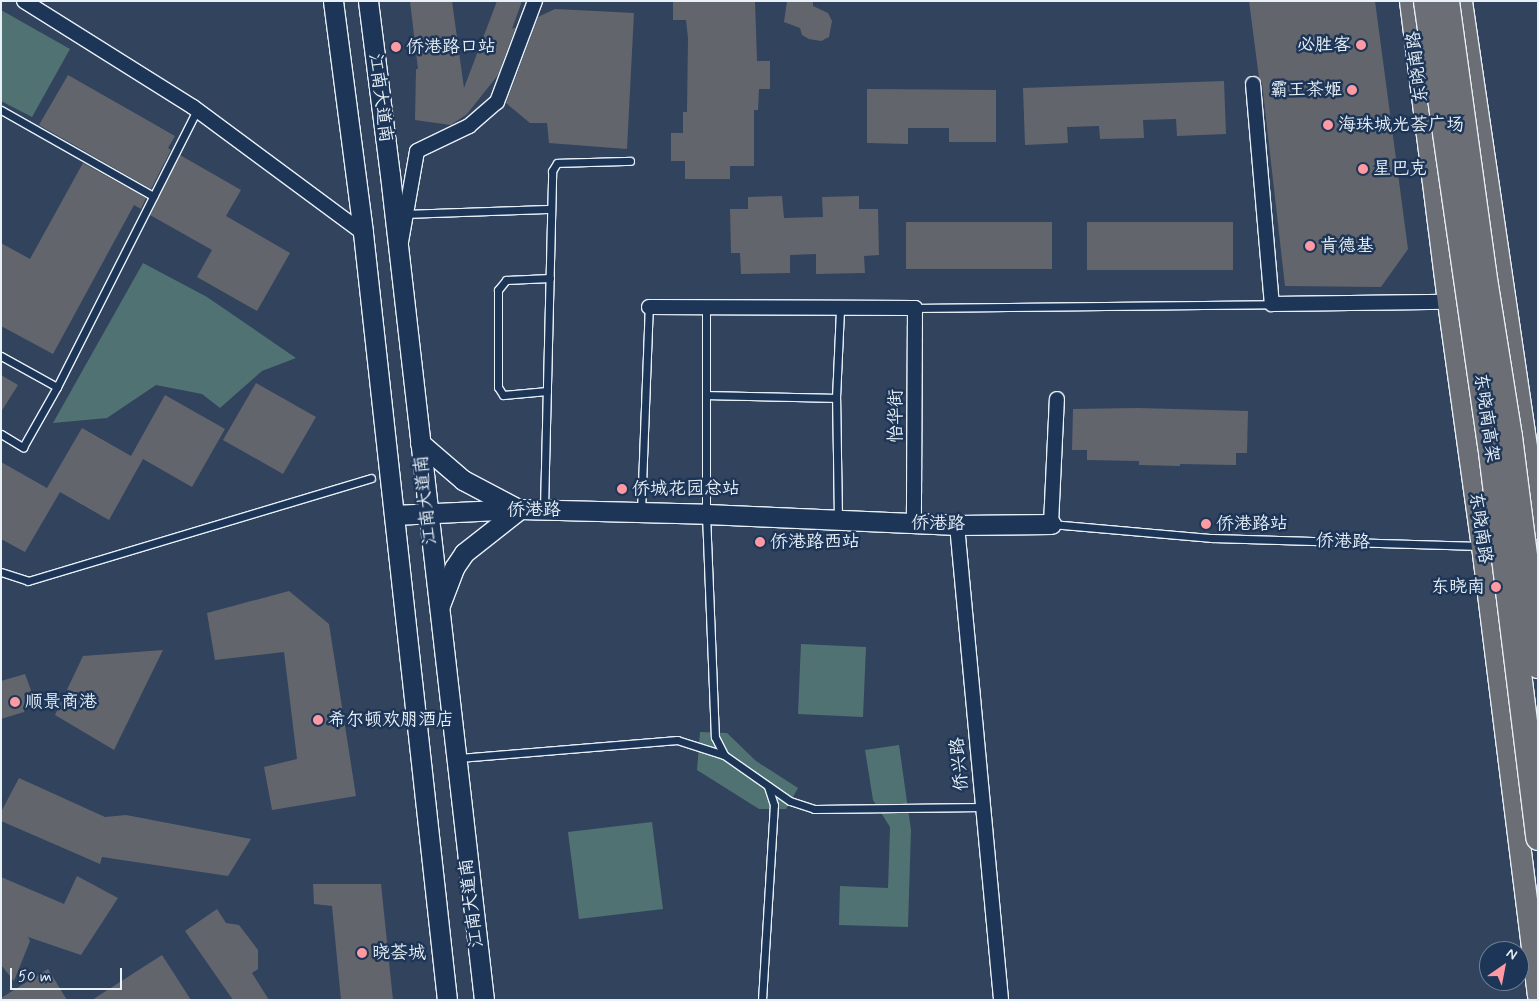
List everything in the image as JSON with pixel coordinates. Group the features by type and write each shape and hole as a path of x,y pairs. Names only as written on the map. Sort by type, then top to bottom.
{"highway":[{"name":"东晓南高架","path":"1426,1 1490,444 1538,837"},
{"name":"东晓南高架","path":"1446,1 1482,272 1509,436 1538,665"}],"main road":[{"name":"江南大道南","path":"333,1 362,233 447,1000"},
{"name":"江南大道南","path":"368,1 399,252 438,610 484,1000"},
{"name":"东晓南路","path":"1410,1 1448,302 1506,730 1538,996"},
{"path":"1461,1 1538,528"},
{"path":"420,443 463,480 520,509 464,553 454,568 438,610"},
{"name":"侨港路","path":"394,515 520,509 706,514 957,526 1051,524"},
{"path":"1482,546 1538,556"},
{"path":"1482,546 1538,585"},
{"path":"1506,730 1538,721"}],"street":[{"path":"24,1 197,110 362,233"},
{"path":"399,252 417,151 469,126 497,102 535,1"},
{"path":"1253,84 1272,304 1448,302"},
{"path":"649,307 915,308"},
{"name":"怡华街","path":"914,524 915,308"},
{"path":"1051,524 1057,399"},
{"name":"侨兴路","path":"957,526 1000,1000"}],"lane":[{"path":"1,110 153,196"},
{"path":"1,434 23,447 57,387 197,110"},
{"path":"544,510 552,171 557,163 630,161"},
{"path":"407,214 552,209"},
{"path":"547,391 503,395 498,387 498,290 506,280 550,278"},
{"path":"915,308 1272,304"},
{"path":"641,513 649,307"},
{"path":"706,307 708,395 706,514 715,737 724,755"},
{"path":"838,520 836,398 840,309"},
{"path":"1,356 57,387"},
{"path":"708,395 836,398"},
{"path":"1,572 28,581 371,478"},
{"name":"侨港路","path":"1051,524 1212,538 1482,546"},
{"path":"456,758 677,740 724,755 790,801 814,809 983,807"},
{"path":"762,1000 774,805 768,785"}],"green space":[{"path":"1,10 70,49 32,117 1,101"},
{"path":"143,263 207,297 296,358 262,371 220,408 202,394 156,385 107,418 53,423"},
{"path":"801,644 866,647 863,717 798,714"},
{"path":"700,732 727,733 756,761 798,788 786,809 759,809 697,770"},
{"path":"899,745 911,830 908,927 839,925 840,886 888,888 890,827 873,800 865,750"},
{"path":"652,822 663,909 579,919 568,832"}],"building":[{"path":"410,1 452,1 464,88 497,1 522,1 512,29 516,27 498,75 467,114 451,125 415,120 416,69 418,69"},
{"path":"673,1 755,1 757,61 770,61 770,89 759,89 758,110 754,110 754,166 730,166 730,179 685,179 685,161 671,161 671,133 683,133 683,112 687,112 688,38 686,20 673,20"},
{"path":"787,1 813,1 813,6 828,13 832,21 829,37 821,41 809,39 802,35 800,28 784,22"},
{"name":"海珠城光荟广场","path":"1249,1 1375,1 1408,249 1381,287 1285,286 1262,83 1259,78"},
{"path":"555,9 634,13 627,149 549,143 547,123 530,123 506,103 538,17"},
{"path":"68,75 175,136 168,148 171,150 151,189 39,125"},
{"path":"1224,81 1226,134 1177,136 1176,119 1143,120 1144,138 1100,139 1099,126 1067,127 1068,143 1025,145 1023,88"},
{"path":"867,89 996,90 996,142 949,142 949,128 908,128 908,144 867,143"},
{"path":"180,155 241,190 226,216 290,253 257,311 197,277 212,250 150,215"},
{"path":"83,163 146,198 141,209 134,205 53,354 1,326 1,243 30,259"},
{"path":"782,196 784,218 823,217 822,197 859,196 859,209 878,209 879,255 864,256 865,273 816,274 816,254 790,255 790,273 741,274 740,253 731,253 730,209 748,209 748,197"},
{"path":"906,222 1052,222 1052,269 906,269"},
{"path":"1087,222 1233,222 1233,270 1087,270"},
{"path":"1,375 18,385 1,412"},
{"path":"256,383 316,417 283,474 223,440"},
{"path":"165,395 225,429 192,487 143,459 109,520 60,492 25,552 1,539 1,462 47,488 82,428 131,456"},
{"path":"1138,408 1248,411 1247,453 1236,453 1236,465 1180,464 1180,466 1139,465 1139,461 1087,460 1087,450 1072,450 1073,409"},
{"path":"289,591 329,624 356,796 272,810 264,767 297,759 284,652 215,660 207,613"},
{"path":"163,650 114,750 55,715 83,656"},
{"name":"顺景商港","path":"25,674 32,693 24,712 1,719 1,681"},
{"path":"19,778 105,817 126,815 251,839 228,876 102,857 100,864 1,821 1,812"},
{"path":"77,876 118,898 81,955 28,937 30,941 14,981 1,965 1,877 64,904"},
{"name":"晓荟城","path":"313,884 381,884 393,1000 341,1000 332,906 314,904"},
{"path":"217,909 226,923 239,925 258,950 258,969 252,973 269,1000 233,1000 185,931"},
{"path":"162,955 191,1000 92,1000"},
{"path":"48,969 67,1000 1,1000 1,998"}],"place":[{"name":"必胜客","path":"1361,45"},
{"name":"侨港路口站","path":"396,47"},
{"name":"霸王茶姬","path":"1352,90"},
{"name":"海珠城光荟广场","path":"1328,125"},
{"name":"星巴克","path":"1363,169"},
{"name":"肯德基","path":"1310,246"},
{"name":"侨城花园总站","path":"622,489"},
{"name":"侨港路站","path":"1206,524"},
{"name":"侨港路西站","path":"760,542"},
{"name":"东晓南","path":"1496,587"},
{"name":"顺景商港","path":"15,702"},
{"name":"希尔顿欢朋酒店","path":"318,720"},
{"name":"晓荟城","path":"362,953"}]}
